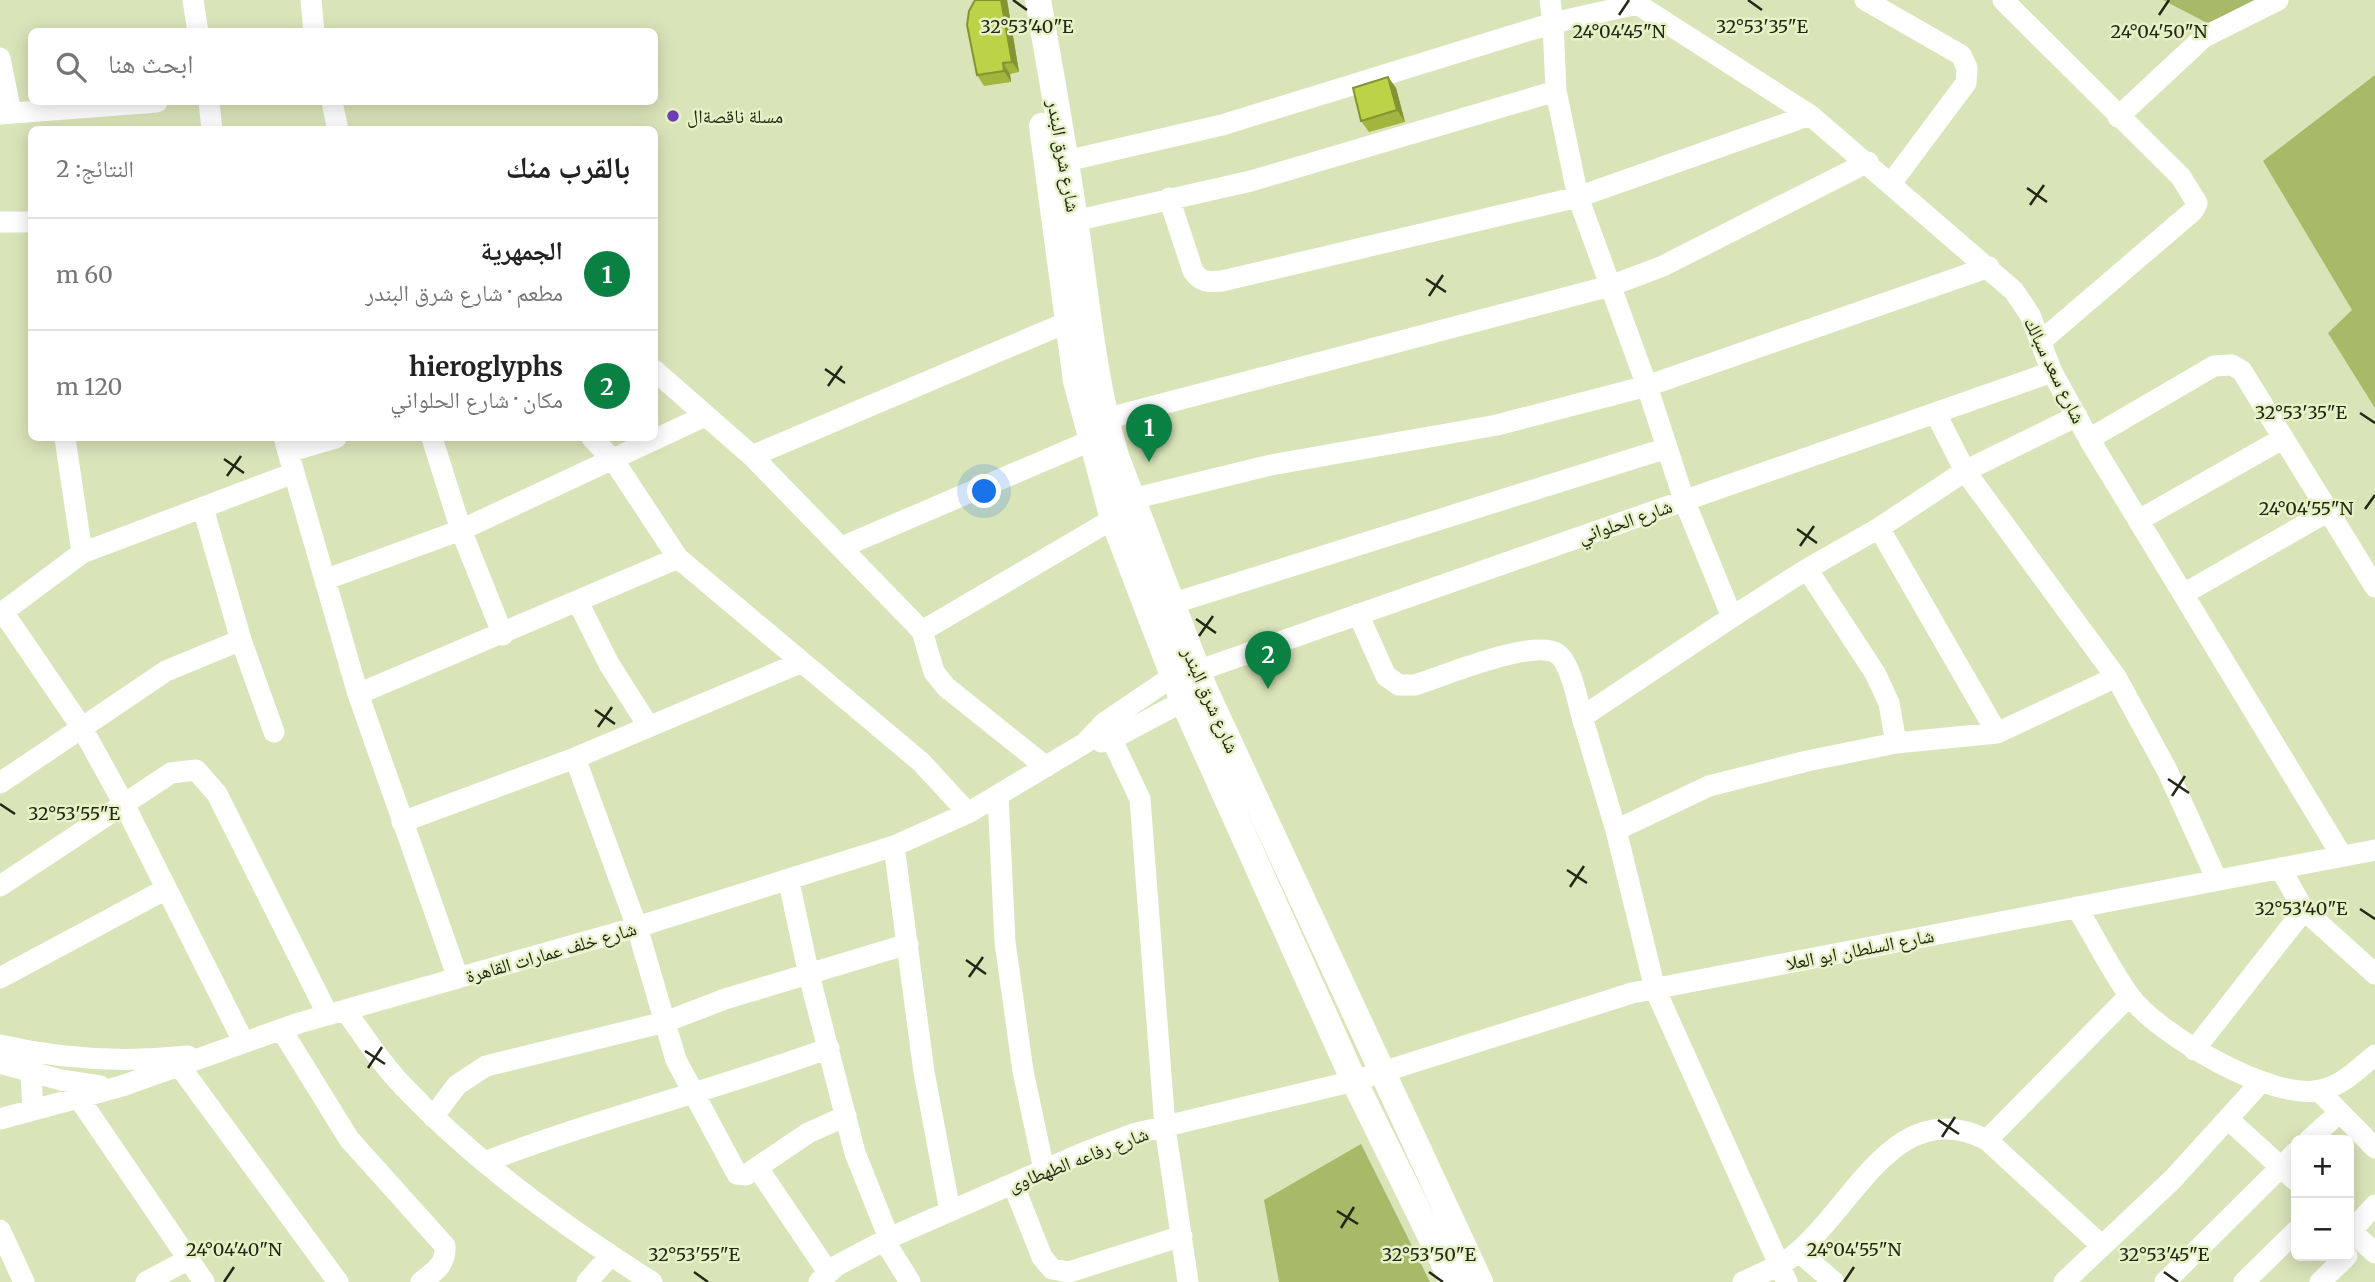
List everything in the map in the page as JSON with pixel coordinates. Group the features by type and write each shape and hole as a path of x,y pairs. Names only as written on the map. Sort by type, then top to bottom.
{"main road":[{"name":"شارع شرق البندر","path":"1020,0 1056,163"},
{"name":"شارع شرق البندر","path":"1038,0 1077,318 1076,381 1113,519 1382,1072 1480,1282"},
{"name":"شارع شرق البندر","path":"1077,318 1105,419 1171,604 1190,680 1354,1081 1453,1282"}],"street":[{"path":"193,0 197,28"},
{"path":"311,0 314,28"},
{"path":"1550,0 1556,91 1578,197 1647,386 1684,500 1732,617"},
{"path":"1865,0 1961,55 1967,68 1966,83 1892,182"},
{"path":"2003,0 2180,177 2197,203 2193,211 2040,342"},
{"path":"2118,117 2204,37 2278,0"},
{"path":"1056,163 1222,125 1553,23 1638,2"},
{"name":"شارع سعد سبالك","path":"1638,2 1810,115 1892,182 2014,291 2029,316 2052,372 2089,439 2185,593 2342,856"},
{"path":"0,58 5,113 116,105"},
{"path":"1065,223 1251,181 1556,91"},
{"path":"209,105 212,126"},
{"path":"333,105 337,126"},
{"path":"1169,198 1187,259 1198,279 1208,283 1320,260 1578,197 1810,115"},
{"path":"1105,419 1610,286 1663,266 1868,162"},
{"path":"0,222 28,222"},
{"path":"1132,499 1271,465 1497,425 1647,386 1989,267"},
{"path":"752,456 1077,318"},
{"path":"2089,439 2214,366 2226,363 2242,372 2375,587"},
{"name":"شارع الحلواني","path":"1190,680 1358,614 2052,372"},
{"path":"658,374 752,456 922,631 934,672 946,687 1046,767"},
{"path":"1936,414 1965,471 2116,677 2167,770 2217,880"},
{"path":"658,439 705,416"},
{"path":"1582,717 1732,617 1807,569 1880,528 1965,471 2077,416"},
{"path":"2139,520 2282,439"},
{"path":"842,547 1090,440"},
{"path":"65,441 82,553"},
{"path":"243,1041 124,804 82,728 2,613 82,553 203,508 289,454 326,441"},
{"path":"433,441 461,530 503,635"},
{"path":"595,441 614,461 678,558 921,762 968,813"},
{"path":"327,579 461,530 654,441"},
{"path":"1171,604 1667,448"},
{"path":"289,454 358,694 458,978"},
{"path":"203,508 241,640 274,732"},
{"path":"2185,593 2328,512"},
{"path":"922,631 1113,519"},
{"path":"1880,528 1997,733"},
{"path":"358,694 503,635 678,558"},
{"path":"1807,569 1875,673 1889,703 1896,743"},
{"path":"578,602 609,664 649,727"},
{"path":"1358,614 1386,676 1399,685 1415,685 1535,649 1556,653 1567,664 1616,830 1655,989 1789,1266 1834,1282"},
{"path":"0,783 166,671 241,640"},
{"path":"402,822 575,758 802,662"},
{"path":"1616,830 1709,786 1807,761 1896,743 1997,733 2116,677"},
{"name":"شارع خلف عمارات القاهرة","path":"0,1119 122,1087 181,1068 243,1041 281,1029 789,882 894,846 968,813 1190,680"},
{"path":"1108,731 1140,799 1165,1127 1188,1282"},
{"path":"575,758 636,927 676,1060 692,1095 737,1174 746,1175 808,1133 846,1116"},
{"path":"0,886 171,773 186,769 196,770 217,794 337,1013 433,1117 485,1163 652,1282"},
{"path":"998,796 1007,955 1023,1071 1044,1170"},
{"path":"894,846 924,1072 950,1211"},
{"name":"شارع السلطان ابو العلا","path":"1354,1081 1632,993 2375,850"},
{"path":"2280,868 2304,910 2375,974"},
{"path":"789,882 809,975 855,1153 886,1239 910,1282"},
{"path":"0,978 166,889"},
{"path":"2076,906 2129,996 2194,1049 2261,1082 2319,1091 2344,1081 2375,1055"},
{"path":"2194,1049 2304,910"},
{"path":"433,1117 457,1085 486,1066 666,1022 725,999 908,944"},
{"path":"1987,1140 2129,996"},
{"path":"281,1029 349,1139 445,1247 446,1256 440,1267 421,1282"},
{"path":"0,1045 74,1083 122,1087"},
{"path":"485,1163 562,1132 692,1095 829,1048"},
{"path":"0,1062 66,1059 118,1062 211,1054"},
{"path":"31,1062 33,1110"},
{"path":"181,1068 338,1282"},
{"name":"شارع رفاعه الطهطاوى","path":"824,1277 886,1239 1133,1134 1354,1081"},
{"path":"2064,1282 2173,1179 2261,1082"},
{"path":"2319,1091 2375,1148"},
{"path":"78,1097 204,1282"},
{"path":"2315,1135 2339,1113"},
{"path":"2228,1119 2291,1177"},
{"path":"1743,1282 1789,1266 1897,1145 1919,1132 1940,1127 1955,1127 1987,1140 2102,1246"},
{"path":"2165,1282 2291,1157"},
{"path":"757,1167 824,1277"},
{"path":"1013,1184 1042,1257 1052,1269 1069,1272 1182,1236"},
{"path":"2320,1282 2355,1244 2375,1205"},
{"path":"0,1230 24,1282"},
{"path":"2244,1282 2291,1236"},
{"path":"587,1282 611,1255"},
{"path":"146,1282 189,1259"}],"green space":[{"path":"2163,0 2274,0 2207,23"},
{"path":"2375,75 2375,408 2328,333 2352,310 2263,161"},
{"path":"1361,1144 1430,1282 1279,1282 1264,1200"}],"building":[{"path":"975,0 1001,0 1012,62 1003,63 1004,71 977,75 967,25 969,11"},
{"path":"1388,77 1397,110 1361,121 1353,88"}],"place":[{"name":"مسلة ناقصةال","path":"673,116"},
{"name":"الجمهرية","path":"1149,462"},
{"name":"hieroglyphs","path":"1268,689"}]}
